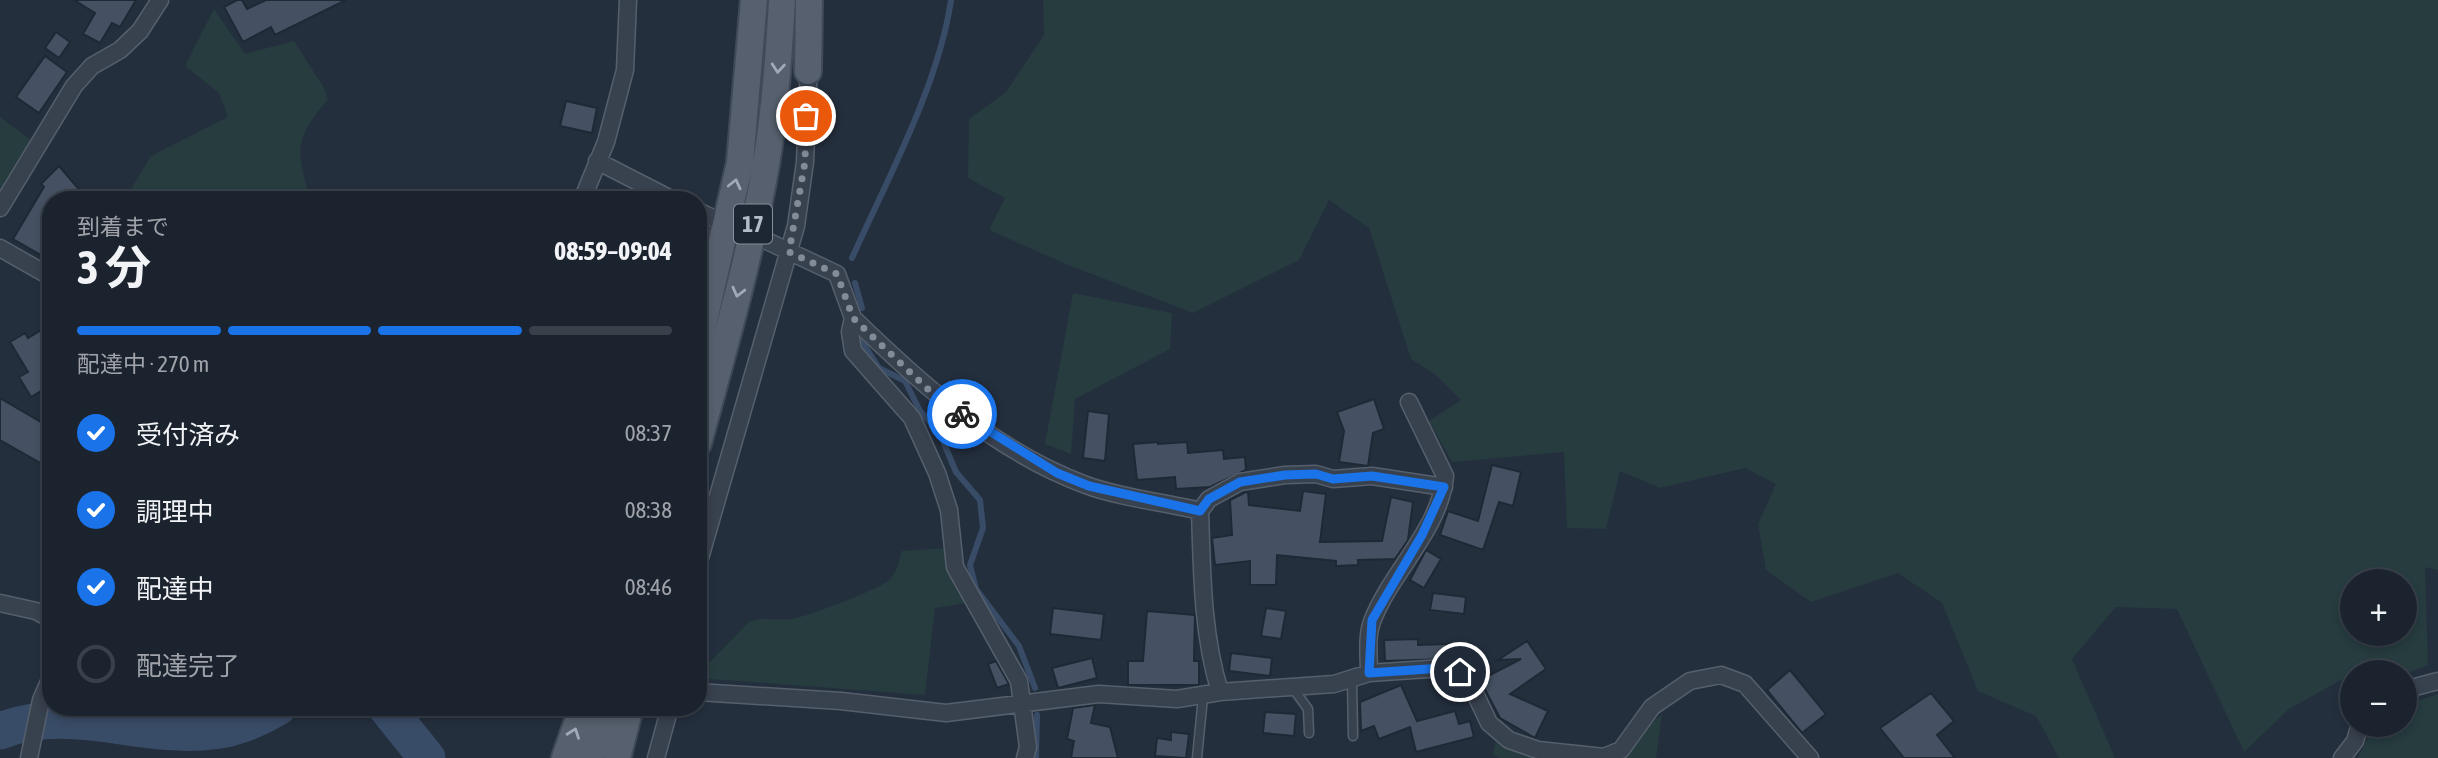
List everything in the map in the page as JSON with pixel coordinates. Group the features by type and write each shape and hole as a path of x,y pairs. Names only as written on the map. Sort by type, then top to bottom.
{"main road":[{"name":"17","path":"707,307 740,163 754,0"},
{"name":"17","path":"707,408 744,265 765,165 777,75 782,0"},
{"path":"808,71 809,0"},
{"path":"565,758 580,716"},
{"path":"590,758 602,716"},
{"path":"617,758 628,716"}],"street":[{"path":"0,208 74,86 92,66 120,50 140,31 160,0"},
{"path":"586,191 606,142 625,70 628,0"},
{"path":"707,534 789,252 805,162 808,71 823,0"},
{"path":"597,162 655,191"},
{"path":"707,215 715,219"},
{"path":"769,242 837,274 853,318 933,394 991,434 1057,473 1089,486 1200,511"},
{"path":"0,248 42,272"},
{"path":"853,318 850,332 853,351 912,418 929,454 949,510 955,567 1019,681 1028,747 1025,758"},
{"path":"1369,673 1372,620 1422,535 1444,487 1445,476 1409,402"},
{"path":"1220,692 1213,670 1203,591 1200,511 1209,499 1240,482 1285,475 1316,474 1333,479 1372,476 1444,487"},
{"path":"0,603 42,614"},
{"path":"707,693 841,701 946,713 1099,694 1177,699 1203,697 1220,692 1352,681 1369,673 1443,668 1460,672 1471,685 1489,723 1509,740 1538,750 1604,757 1621,750 1652,706 1690,681 1721,675 1745,684 1810,758"},
{"path":"2417,687 2438,681"},
{"path":"29,758 42,699"},
{"path":"656,758 668,716"},
{"path":"2342,758 2356,737"}],"lane":[{"path":"1352,681 1353,736"},
{"path":"1293,687 1308,709 1309,733"},
{"path":"1198,758 1203,697"}],"green space":[{"path":"1043,0 2438,0 2438,570 2425,567 2428,665 2417,669 2417,660 2340,660 2340,681 2289,709 2244,752 2177,609 2116,607 2072,659 2115,758 2059,758 2036,716 1978,691 1942,603 1898,573 1811,602 1766,570 1758,524 1776,484 1745,468 1660,488 1620,471 1606,529 1567,528 1564,452 1452,462 1429,421 1461,400 1436,375 1411,359 1369,228 1329,200 1299,260 1193,313 1066,264 989,230 1005,198 968,178 969,119 1006,92 1044,35"},
{"path":"214,9 245,54 294,41 324,88 328,99 309,125 301,146 302,168 308,191 130,191 151,156 228,117 219,93 185,66"},
{"path":"0,117 31,140 0,191"},
{"path":"1073,293 1172,313 1170,349 1075,399 1071,454 1045,444"},
{"path":"947,548 966,603 935,608 925,695 707,679 707,665 749,622 800,617 872,590 889,580 896,570 902,551"},
{"path":"2438,694 2438,758 2358,758 2368,737 2417,737 2417,701"},
{"path":"1662,714 1656,758 1612,758"},
{"path":"1496,739 1547,758 1500,758 1493,755"}],"building":[{"path":"74,0 136,0 120,27 112,23 100,43 83,34 95,13"},
{"path":"242,0 247,9 266,0 346,0 275,35 271,27 243,42 224,7"},
{"path":"56,32 70,42 59,58 45,48"},
{"path":"45,56 67,72 39,113 16,97"},
{"path":"566,101 597,108 592,133 560,126"},
{"path":"59,166 80,191 42,191 42,256 13,239 44,187 41,184"},
{"path":"42,329 42,390 31,397 19,377 28,372 10,342 25,333 28,338"},
{"path":"0,398 42,423 42,464 0,440"},
{"path":"1374,399 1384,429 1373,433 1368,466 1339,462 1344,431 1337,412"},
{"path":"1088,411 1109,414 1105,461 1083,458"},
{"path":"1187,442 1188,453 1223,450 1224,459 1245,457 1246,470 1210,487 1176,489 1175,477 1137,480 1133,444"},
{"path":"1492,465 1521,472 1513,506 1499,502 1483,550 1440,535 1448,511 1478,521"},
{"path":"1248,491 1249,505 1300,511 1303,491 1326,494 1320,542 1382,541 1391,497 1413,502 1408,540 1395,559 1358,560 1358,565 1336,566 1336,561 1277,555 1276,585 1250,585 1250,561 1215,565 1212,538 1232,535 1230,500"},
{"path":"1426,550 1441,559 1424,588 1410,580"},
{"path":"1433,593 1466,597 1464,614 1430,610"},
{"path":"1053,608 1104,614 1101,640 1050,634"},
{"path":"1266,608 1286,611 1281,639 1261,636"},
{"path":"1147,611 1195,615 1194,661 1199,661 1199,685 1128,685 1128,661 1143,661"},
{"path":"1418,639 1418,645 1449,644 1450,659 1385,661 1384,640"},
{"path":"1527,641 1546,669 1510,694 1548,711 1535,738 1500,718 1480,680 1521,659 1498,660"},
{"path":"1231,653 1272,658 1270,676 1229,671"},
{"path":"1092,658 1097,678 1058,688 1052,668"},
{"path":"996,661 1009,684 997,688 988,664"},
{"path":"1790,670 1826,714 1802,733 1767,690"},
{"path":"1401,685 1417,721 1455,711 1459,724 1470,721 1474,737 1416,752 1410,727 1379,739 1374,726 1361,731 1360,702"},
{"path":"1931,693 1954,721 1937,735 1955,758 1904,758 1880,728"},
{"path":"1095,705 1091,723 1110,727 1118,758 1071,758 1074,741 1067,739 1073,708"},
{"path":"1265,712 1296,714 1294,736 1263,733"},
{"path":"1171,732 1189,734 1186,758 1155,756 1157,738 1171,740"}],"waterway":[{"path":"852,258 924,98 945,32 951,0"},
{"path":"855,283 862,308"},
{"path":"861,340 879,368 905,381 920,411 940,434 956,472 980,500 983,528 970,565 976,589 1019,646 1035,688"},
{"path":"1036,758 1037,715"},
{"path":"0,731 27,723 53,720 159,731 213,731 230,728 261,716"},
{"path":"393,716 427,758"}],"way so far":[{"path":"806,116 805,162 796,226 789,252 837,274 853,318 933,394 962,414"}],"route":[{"path":"962,414 1057,473 1089,486 1200,511 1209,499 1240,482 1285,475 1316,474 1333,479 1372,476 1444,487 1422,535 1372,620 1369,673 1443,668 1460,672"}]}
